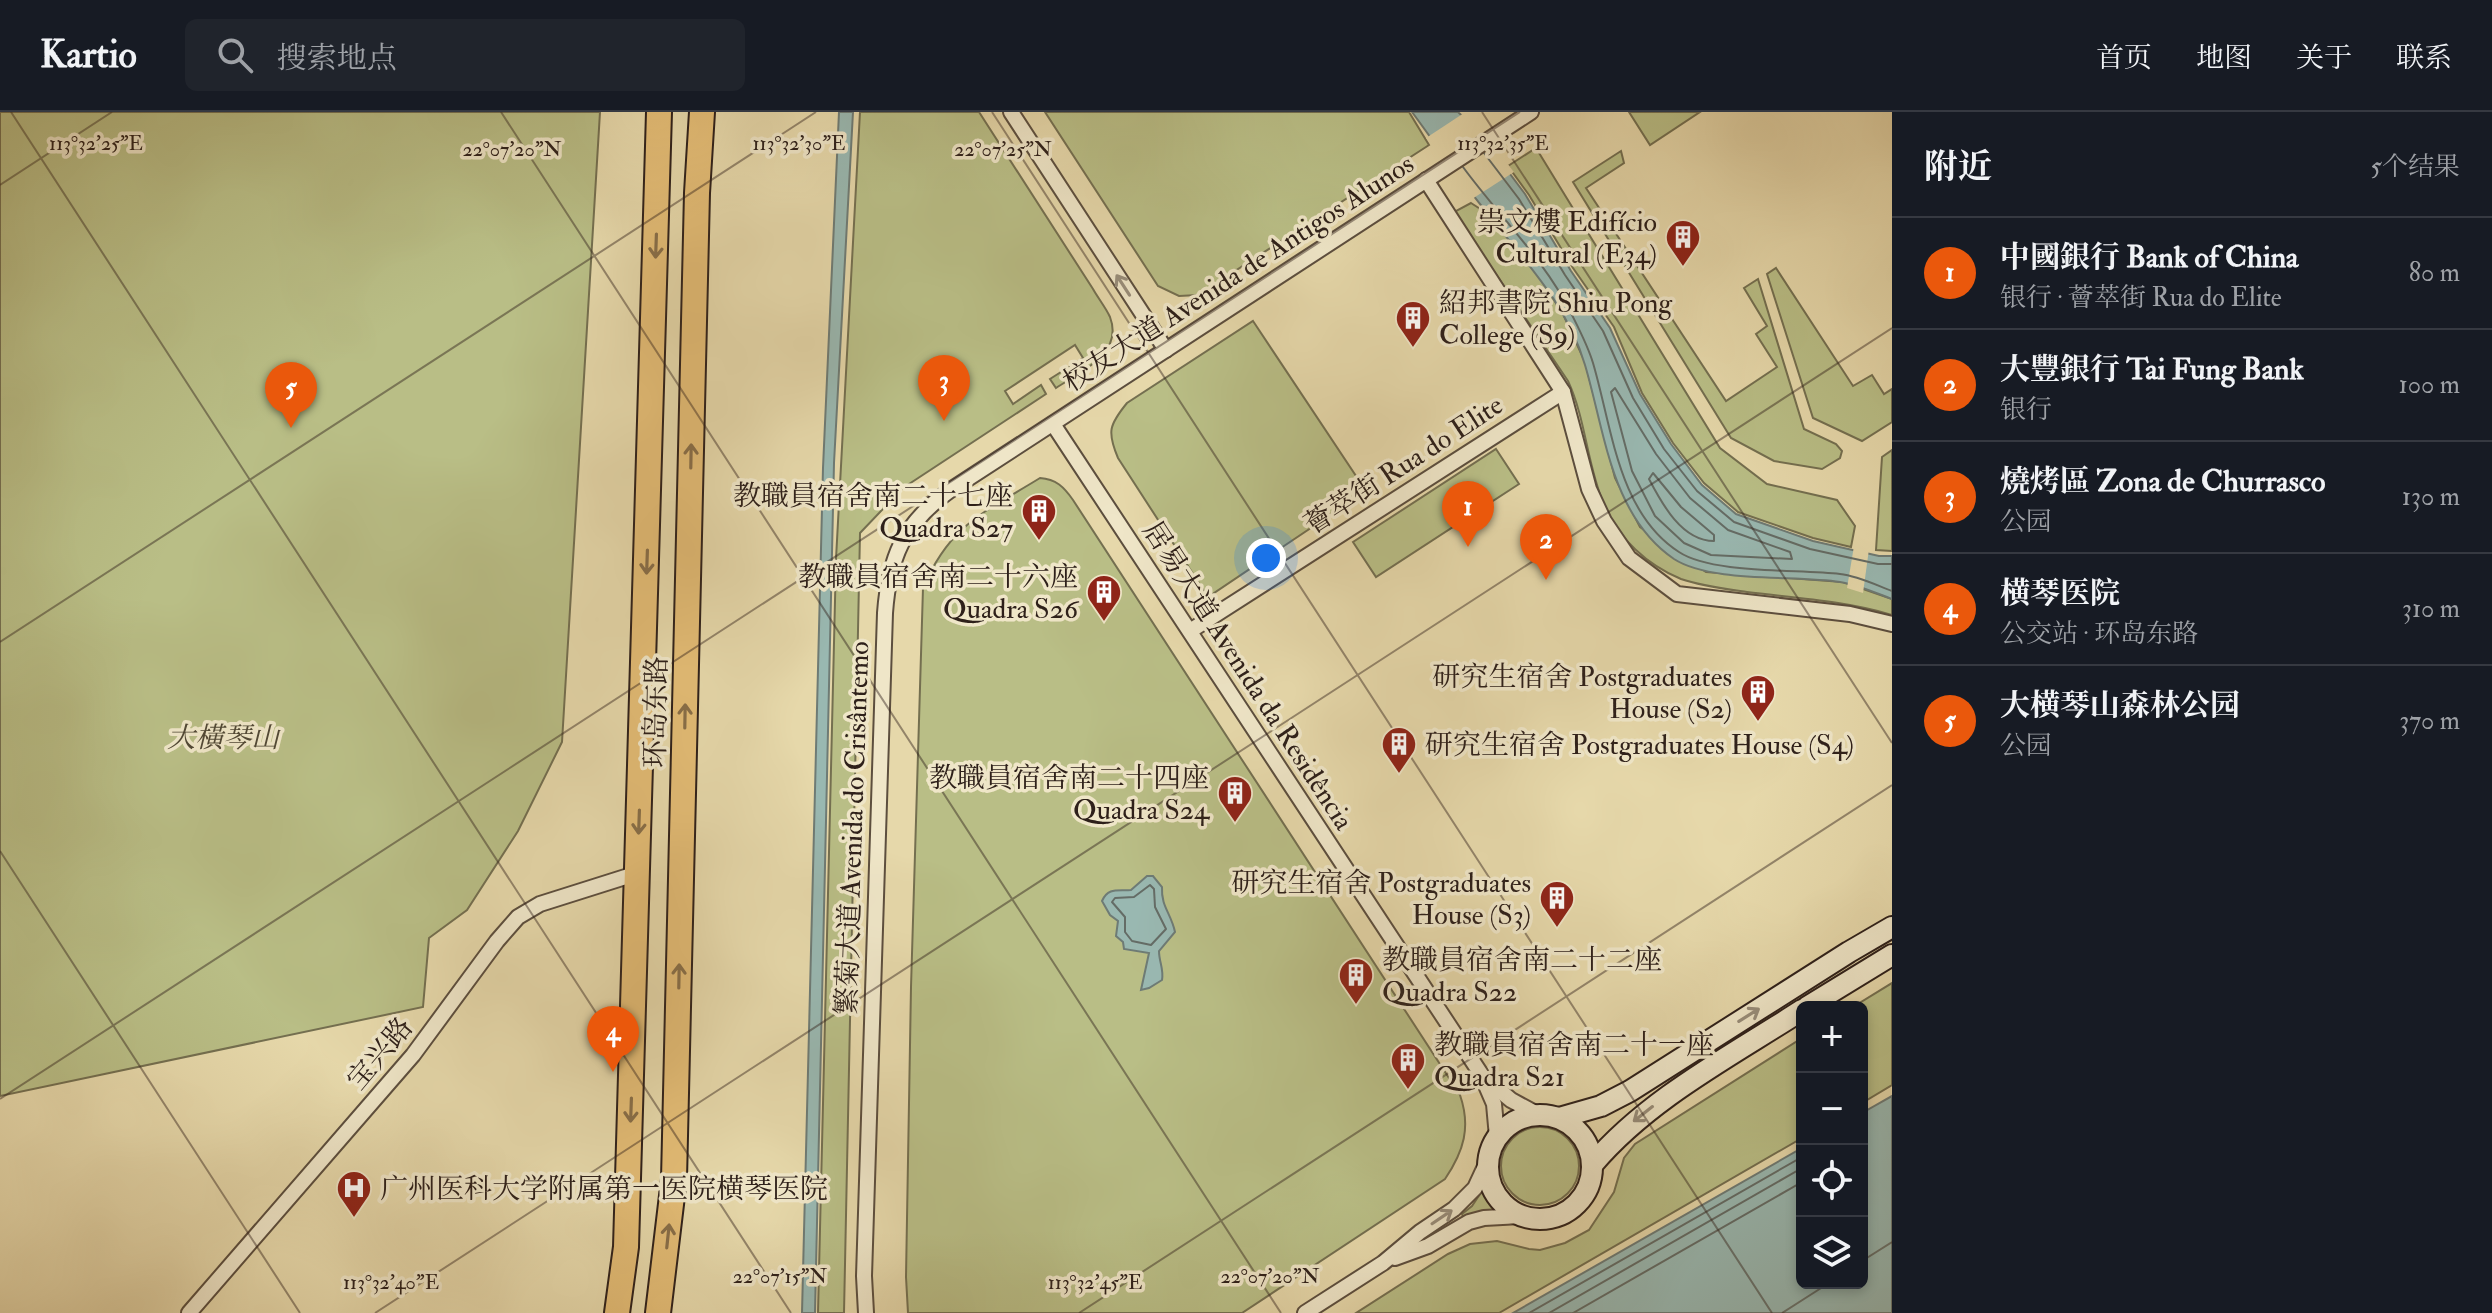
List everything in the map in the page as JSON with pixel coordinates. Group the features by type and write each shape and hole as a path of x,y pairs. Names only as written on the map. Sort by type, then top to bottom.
{"main road":[{"name":"环岛东路","path":"617,1313 626,1247 659,112"},
{"name":"环岛东路","path":"658,1313 674,1179 697,193 702,112"},
{"path":"658,190 670,204 680,205 691,203 697,193"},
{"path":"1559,1118 1601,1106 1630,1091 1892,927"},
{"path":"1817,1001 1892,955"},
{"path":"1593,1164 1643,1113 1796,1014"},
{"path":"1537,1114 1568,1122 1588,1144 1593,1164 1592,1179 1577,1205 1551,1218 1536,1219 1521,1216 1502,1203 1488,1172 1488,1160 1497,1137 1518,1119 1537,1114"}],"street":[{"path":"1011,112 1166,350"},
{"name":"校友大道 Avenida de Antigos Alunos","path":"1053,424 1501,132 1513,117 1531,112"},
{"path":"1428,178 1563,392 1589,489 1604,521 1629,558 1677,594 1850,614 1892,624"},
{"name":"薈萃街 Rua do Elite","path":"1190,631 1563,392"},
{"name":"居易大道 Avenida da Residência","path":"1053,424 1481,1074 1494,1104 1497,1137"},
{"name":"繁菊大道 Avenida do Crisântemo","path":"866,1313 864,1276 884,628 890,571 905,534 932,503 1053,424"},
{"name":"宝兴路","path":"189,1313 413,1055 518,917 540,904 638,873"},
{"name":"居易大道 Avenida da Residência","path":"1481,1074 1511,1100 1537,1114"},
{"path":"1305,1313 1383,1263 1467,1197 1483,1175 1488,1160"},
{"path":"1383,1263 1428,1246 1469,1222 1521,1216"}],"green space":[{"name":"大橫琴山","path":"0,112 600,112 562,742 518,831 467,910 429,938 423,1007 0,1096"},
{"path":"860,112 979,112 1106,310 1113,330 1105,352 1056,388 1050,379 1083,358 1075,345 1005,391 1013,404 1041,385 1046,394 903,488 860,533 844,1313 818,1313 836,559"},
{"path":"1045,112 1409,112 1429,145 1198,295 1179,296 1158,286"},
{"path":"1629,112 1700,112 1650,145"},
{"path":"1536,148 1720,448 1767,484 1837,500 1855,526 1851,547 1813,538 1738,512 1704,483 1673,443 1642,393 1614,327 1508,166"},
{"path":"1621,151 1624,163 1586,188 1726,401 1777,367 1756,334 1767,326 1744,288 1758,279 1804,429 1836,444 1842,451 1840,458 1822,469 1774,461 1731,438 1573,182"},
{"path":"1471,203 1488,214 1533,267 1563,314 1585,362 1615,478 1640,527 1706,572 1843,582 1892,599 1892,615 1839,603 1697,584 1669,573 1635,550 1604,505 1568,381 1454,212"},
{"path":"1776,268 1853,386 1872,375 1884,394 1892,389 1892,422 1862,441 1813,418 1767,274"},
{"path":"1253,321 1366,491 1208,597 1118,458 1111,435 1116,417 1127,403"},
{"path":"1496,449 1519,484 1376,577 1353,542"},
{"path":"1892,450 1892,551 1876,550 1882,457"},
{"path":"1040,478 1059,484 1073,500 1460,1095 1463,1107 1464,1138 1457,1159 1445,1179 1242,1313 908,1313 911,987 923,588 934,566 957,534 986,511"},
{"path":"1892,983 1892,1085 1868,1099 1868,1001 1863,1001"},
{"path":"1796,1042 1796,1141 1499,1313 1356,1313 1448,1254 1470,1244 1497,1241 1540,1250 1565,1243 1589,1230 1614,1192 1624,1158 1635,1144"},
{"path":"1540,1127 1555,1130 1568,1138 1576,1151 1579,1166 1576,1181 1568,1194 1555,1202 1540,1205 1525,1202 1512,1194 1504,1181 1501,1166 1504,1151 1512,1138 1525,1130"},
{"path":"1484,1188 1497,1210 1464,1219 1462,1214 1472,1206"}],"water":[{"path":"839,112 853,112 834,463 815,1313 802,1313 823,468"},
{"path":"1412,112 1458,112 1477,130 1525,194 1571,271 1610,328 1640,394 1671,444 1702,485 1736,514 1813,541 1879,556 1892,556 1892,599 1840,582 1709,572 1674,559 1653,541 1636,520 1613,471 1585,365 1568,323 1544,285"},
{"path":"1147,876 1153,876 1162,887 1163,900 1175,932 1159,951 1162,980 1141,990 1149,953 1124,949 1123,942 1116,936 1118,921 1110,915 1102,901 1110,892 1131,890"},
{"path":"1892,1096 1892,1313 1513,1313 1796,1151 1796,1289 1868,1289 1868,1110"}],"pier":[{"path":"1464,113 1480,128 1514,172 1472,199 1426,138"},
{"path":"1854,546 1869,549 1863,593 1847,588"}],"place":[{"name":"祟文樓 Edifício Cultural (E34)","path":"1683,268"},
{"name":"紹邦書院 Shiu Pong College (S9)","path":"1413,349"},
{"name":"燒烤區 Zona de Churrasco","path":"944,421"},
{"name":"大横琴山森林公园","path":"291,428"},
{"name":"教職員宿舍南二十七座 Quadra S27","path":"1039,542"},
{"name":"中國銀行 Bank of China","path":"1468,547"},
{"name":"大豐銀行 Tai Fung Bank","path":"1546,580"},
{"name":"教職員宿舍南二十六座 Quadra S26","path":"1104,623"},
{"name":"研究生宿舍 Postgraduates House (S2)","path":"1758,723"},
{"name":"研究生宿舍 Postgraduates House (S4)","path":"1399,775"},
{"name":"教職員宿舍南二十四座 Quadra S24","path":"1235,824"},
{"name":"研究生宿舍 Postgraduates House (S3)","path":"1557,929"},
{"name":"教職員宿舍南二十二座 Quadra S22","path":"1356,1006"},
{"name":"横琴医院","path":"613,1072"},
{"name":"教職員宿舍南二十一座 Quadra S21","path":"1408,1091"},
{"name":"广州医科大学附属第一医院横琴医院","path":"354,1219"}]}
